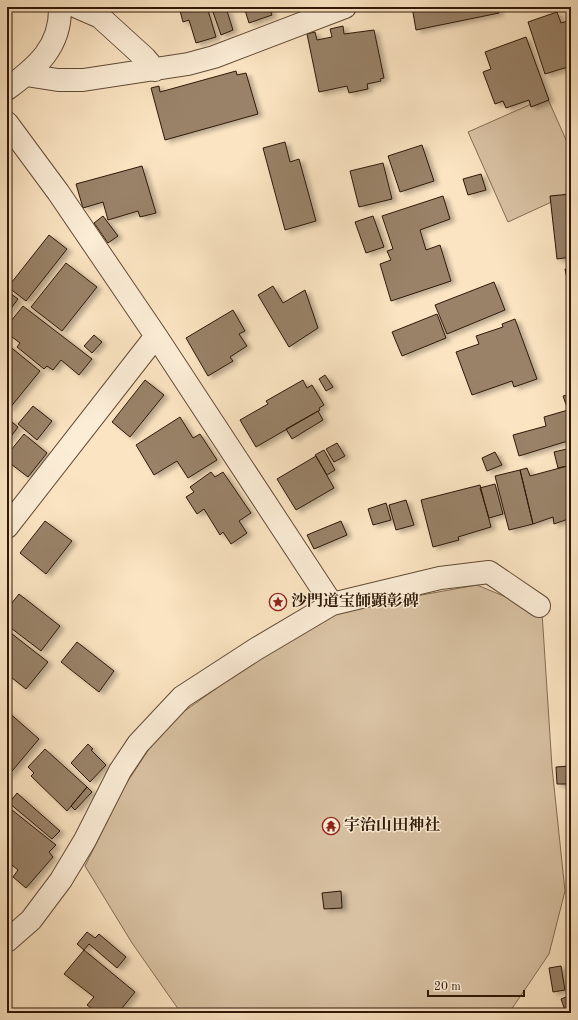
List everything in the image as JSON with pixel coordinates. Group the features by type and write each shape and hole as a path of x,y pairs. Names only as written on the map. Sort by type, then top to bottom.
{"street":[{"path":"7,89 42,61 51,49 60,19 60,7"},
{"path":"77,7 100,17 145,58 155,70"},
{"path":"26,75 58,80 83,80 155,70 214,57 345,7"},
{"path":"7,123 58,192 156,336 332,604"},
{"path":"7,527 156,336"},
{"path":"7,941 31,920 61,880 85,840 120,771 138,744 182,697 256,649 332,604 440,578 489,572 539,606"}],"shaded area":[{"path":"547,97 571,151 571,193 508,222 468,132"},
{"name":"宇治山田神社","path":"477,585 542,612 552,767 565,891 549,954 509,1013 181,1013 132,943 85,866 124,787 151,746 179,715 262,656 333,611"}],"building":[{"path":"179,7 207,7 216,37 196,43 189,20 183,22"},
{"path":"244,7 269,7 272,15 249,23"},
{"path":"412,7 498,7 499,13 416,30"},
{"path":"226,8 233,30 221,35 213,12"},
{"path":"557,12 561,23 568,21 571,33 571,66 545,74 528,22"},
{"path":"343,26 344,34 374,30 384,78 380,79 381,81 367,84 368,89 349,93 347,86 319,92 307,34 315,32 317,40 332,37 330,29"},
{"path":"526,37 549,100 531,107 529,100 506,108 503,101 495,104 483,72 491,69 485,52"},
{"path":"236,71 237,75 246,73 258,114 165,140 151,88 159,86 160,92"},
{"path":"285,142 290,162 299,159 316,221 285,230 263,148"},
{"path":"422,145 434,181 400,192 388,156"},
{"path":"383,163 392,199 359,207 350,171"},
{"path":"142,166 156,213 140,217 138,211 108,220 103,202 83,208 76,184"},
{"path":"481,174 486,190 468,195 463,179"},
{"path":"571,194 571,257 557,259 550,196"},
{"path":"443,196 450,219 420,230 426,250 440,245 451,281 391,301 380,264 391,260 387,251 393,249 382,216"},
{"path":"103,216 118,236 108,243 94,223"},
{"path":"373,216 384,247 366,253 355,222"},
{"path":"49,235 67,249 26,301 8,287"},
{"path":"66,263 97,287 62,331 31,307"},
{"path":"565,269 571,269 571,284 568,284"},
{"path":"494,282 505,310 447,334 435,305"},
{"path":"273,286 283,303 305,290 318,328 289,347 258,295"},
{"path":"7,291 18,299 7,314"},
{"path":"23,306 92,359 79,375 61,360 53,370 47,366 44,369 17,347 20,343 7,333 7,326"},
{"path":"233,310 245,331 239,334 247,346 230,357 233,361 208,376 186,338"},
{"path":"437,314 446,338 402,356 392,332"},
{"path":"515,319 537,379 514,387 512,381 472,395 456,352 479,344 476,336 503,327 502,324"},
{"path":"94,335 102,342 92,353 84,346"},
{"path":"8,345 40,371 9,409 7,407"},
{"path":"325,375 333,387 326,391 319,379"},
{"path":"145,380 164,395 130,437 112,422"},
{"path":"303,380 307,388 312,385 324,405 319,408 320,410 256,447 240,420 268,404 266,401"},
{"path":"571,394 571,440 519,456 513,435 546,426 544,417 568,410 563,396"},
{"path":"33,406 52,421 37,440 18,424"},
{"path":"318,411 323,420 292,439 286,429"},
{"path":"180,417 193,438 200,434 217,460 188,478 177,461 154,475 136,445"},
{"path":"7,418 18,427 7,442"},
{"path":"24,434 47,453 28,477 7,461 7,455"},
{"path":"337,443 345,456 334,462 326,449"},
{"path":"571,448 571,465 558,468 554,452"},
{"path":"324,450 335,470 327,475 315,455"},
{"path":"495,452 502,465 487,471 482,458"},
{"path":"316,456 334,488 296,510 277,479"},
{"path":"571,465 571,518 554,524 553,517 533,524 520,470 527,468 530,476"},
{"path":"520,470 533,524 509,530 495,476"},
{"path":"211,472 215,477 223,472 251,513 239,521 247,533 231,544 223,532 220,535 204,509 197,514 186,497 194,492 190,487"},
{"path":"495,484 503,514 489,518 480,488"},
{"path":"480,485 491,527 458,537 459,540 433,547 421,500"},
{"path":"406,500 414,525 396,530 389,505"},
{"path":"386,503 391,520 373,525 368,509"},
{"path":"45,521 72,541 46,574 20,553"},
{"path":"341,521 347,535 314,549 307,535"},
{"path":"19,594 60,626 41,651 7,625 7,609"},
{"path":"7,630 48,662 26,689 7,674"},
{"path":"77,642 114,671 99,692 61,662"},
{"path":"7,711 39,739 7,777"},
{"path":"88,744 93,749 91,750 106,765 90,782 71,763"},
{"path":"45,749 87,787 67,811 31,776 34,773 28,767"},
{"path":"570,766 571,784 557,784 556,767"},
{"path":"87,787 92,792 75,810 71,806"},
{"path":"17,793 60,831 52,839 9,803"},
{"path":"7,806 56,845 49,852 53,857 26,888 13,877 18,870 7,861"},
{"path":"341,891 342,908 324,909 322,893"},
{"path":"87,932 95,938 99,934 126,957 117,968 89,944 84,950 77,944"},
{"path":"84,950 135,992 118,1013 97,1013 87,1005 94,997 64,974"},
{"path":"561,966 565,990 553,992 549,968"},
{"path":"571,995 571,1013 566,1013 561,999"}],"place":[{"name":"沙門道宝師顕彰碑","path":"278,602"},
{"name":"宇治山田神社","path":"331,826"}]}
